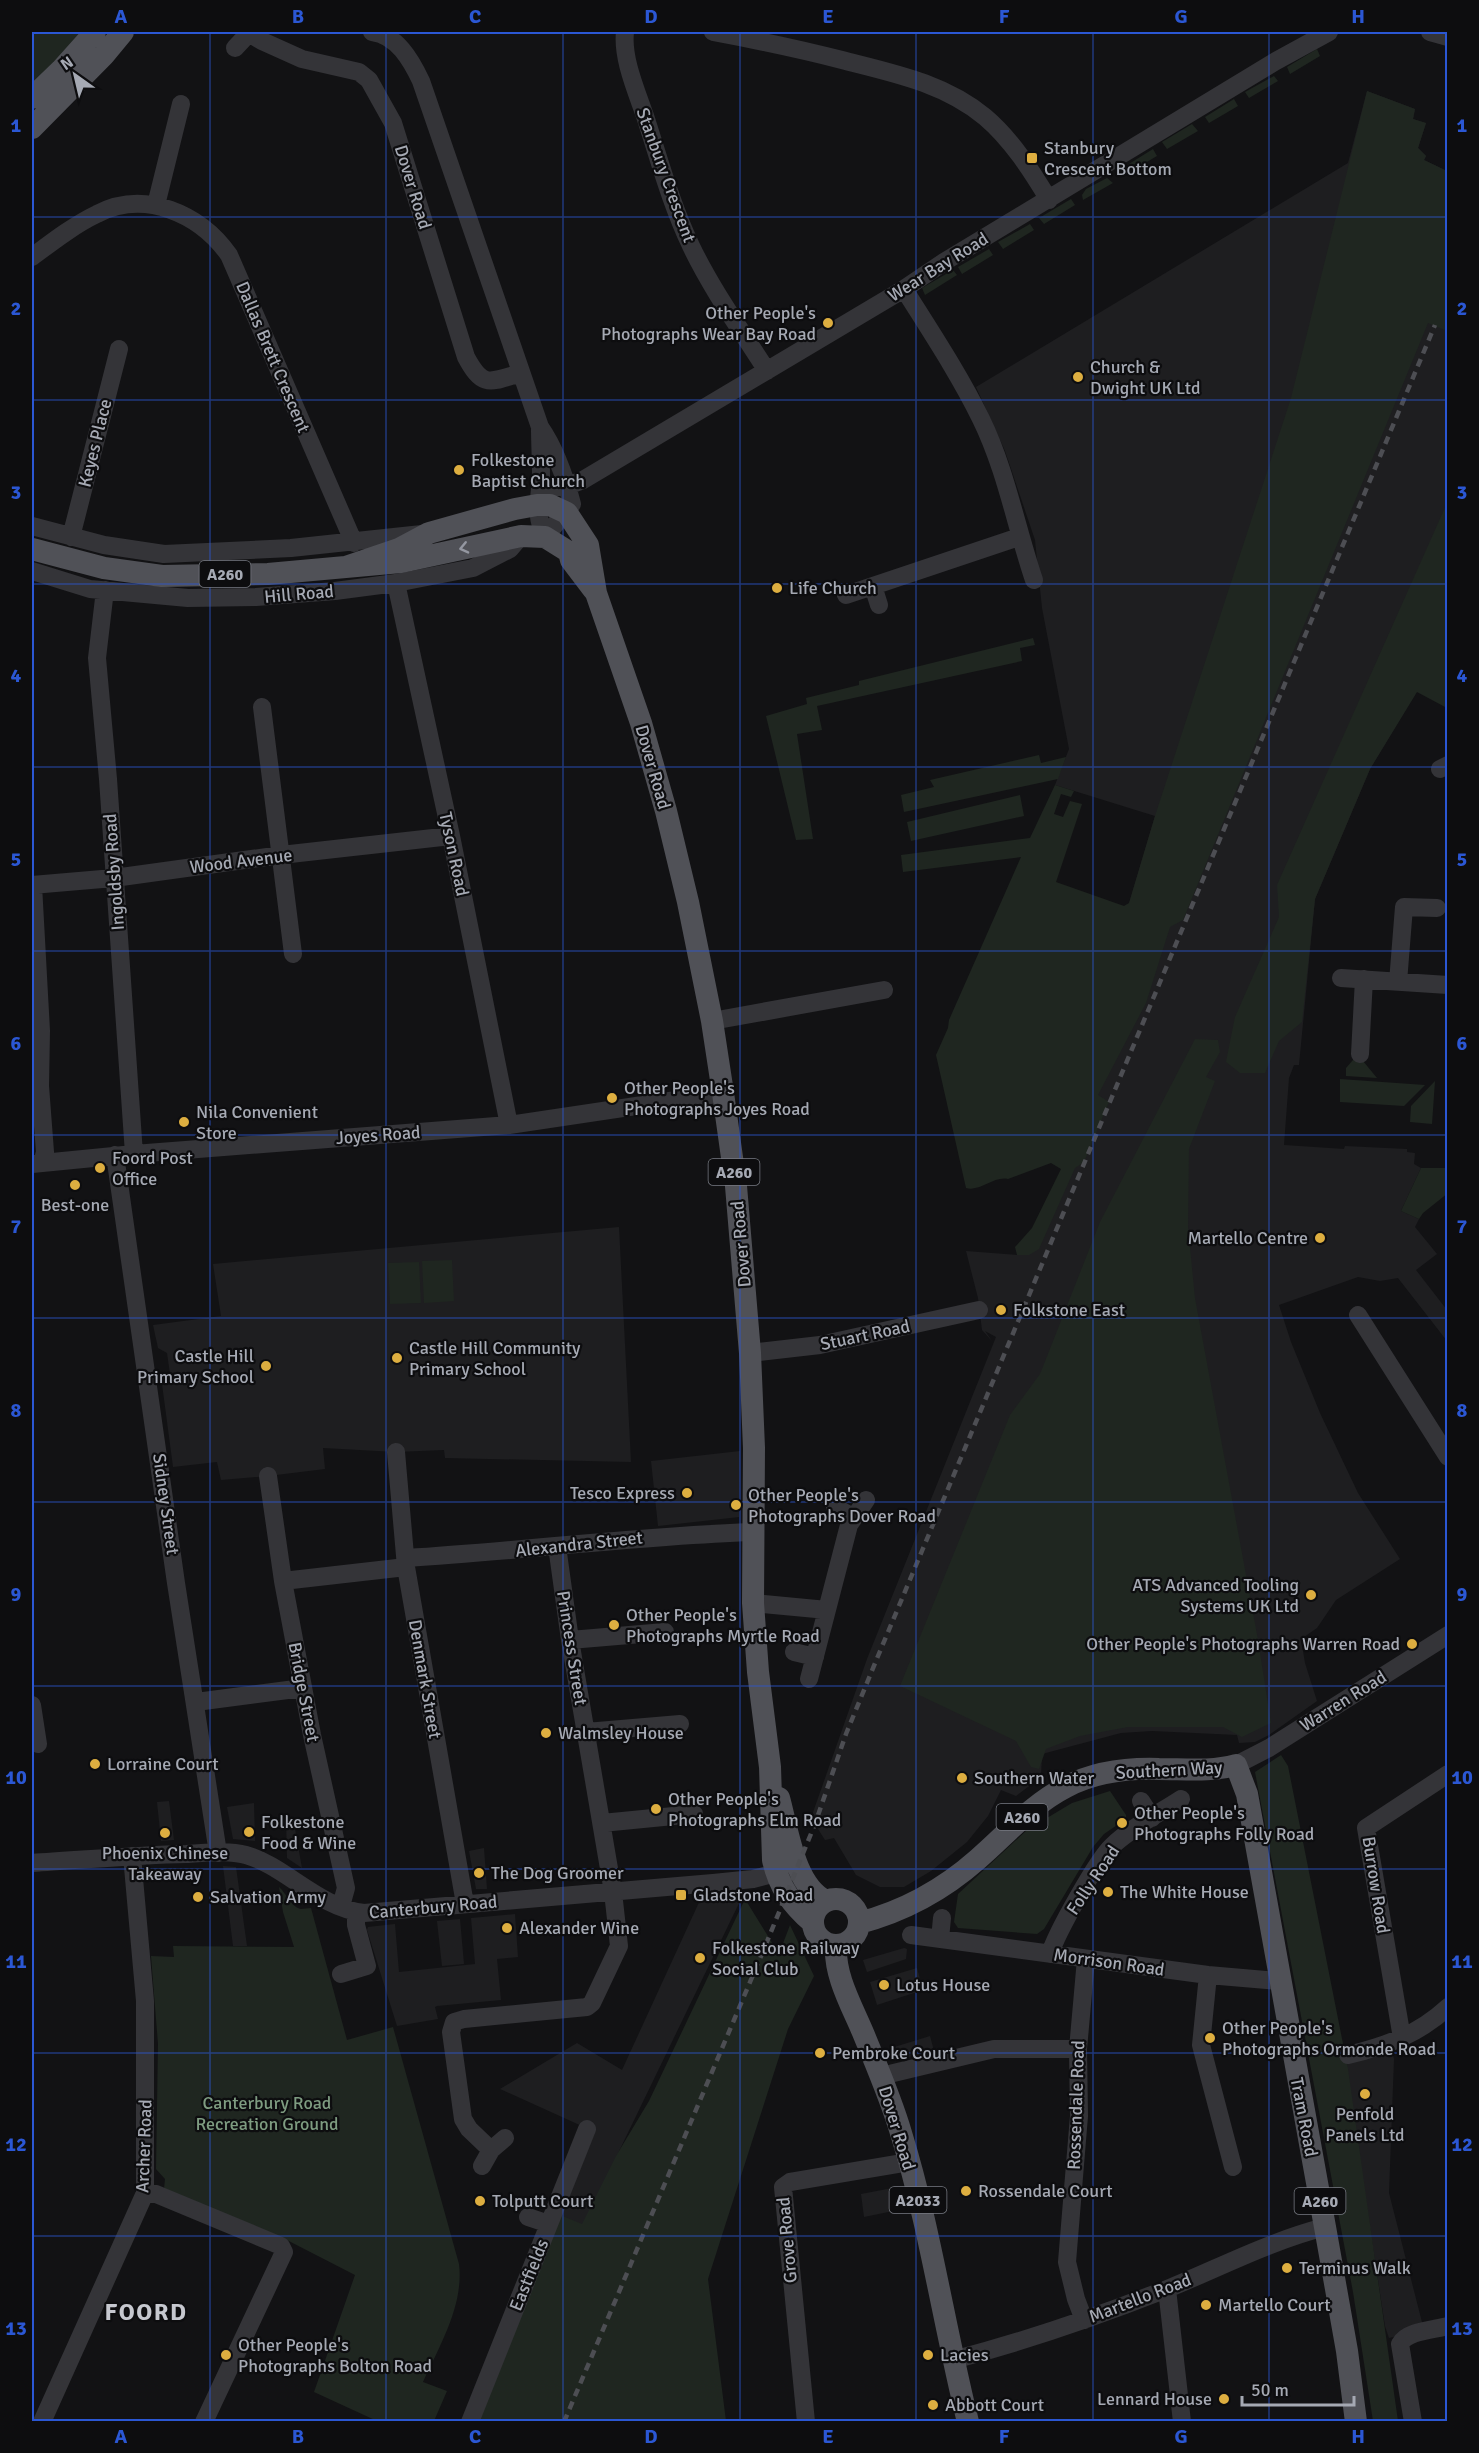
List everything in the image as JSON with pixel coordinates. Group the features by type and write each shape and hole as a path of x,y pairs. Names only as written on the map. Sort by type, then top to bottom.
{"main road":[{"path":"32,98 95,32"},
{"path":"32,128 104,56 123,32"},
{"name":"A260","path":"346,567 399,549 429,533 515,509 539,497 567,513 588,545 596,593"},
{"name":"A260","path":"32,549 104,568 162,576 268,574 401,562 521,536 546,537 569,552 571,560 596,593"},
{"name":"Dover Road","path":"596,593 641,723 666,811 688,902 712,1021 736,1186 750,1353 754,1448 753,1603 758,1672 770,1767 772,1839 776,1873 782,1888 796,1908 813,1923"},
{"name":"Southern Way","path":"859,1923 912,1905 930,1895 979,1858 1040,1802 1068,1786 1101,1774 1125,1770 1207,1770 1236,1765"},
{"name":"Tram Road","path":"1236,1765 1247,1794 1347,2351 1356,2421"},
{"name":"Dover Road","path":"770,1767 804,1881 815,1894 826,1901"},
{"name":"Tram Road","path":"1207,1770 1230,1787 1249,1812"},
{"path":"834,1899 849,1903 855,1908 859,1923 855,1936 843,1944 836,1945 823,1941 815,1930 813,1923 817,1910 826,1901 834,1899"},
{"name":"Dover Road","path":"836,1945 835,1958 841,1978 881,2076 909,2162 937,2279 952,2360 968,2421"}],"street":[{"name":"Dover Road","path":"235,48 248,32 302,59 359,72 369,80 393,123 466,357 479,378 494,381 521,373"},
{"path":"372,32 399,39 421,81 540,427 552,444 567,486 572,504 546,537 538,522 540,427"},
{"name":"Stanbury Crescent","path":"625,32 624,41 636,90 670,195 690,245 715,291 767,371"},
{"path":"713,32 771,43 917,78 949,93 984,116 1004,136 1025,162 1049,200"},
{"name":"Wear Bay Road","path":"539,497 583,480 625,457 1049,200 1310,36 1329,32"},
{"path":"1430,32 1448,37"},
{"path":"156,205 181,104"},
{"name":"Dallas Brett Crescent","path":"32,257 98,213 126,204 156,205 190,217 215,237 229,255 354,543"},
{"path":"904,289 982,421 1000,468 1019,537 1034,580"},
{"name":"Keyes Place","path":"71,537 119,349"},
{"name":"Hill Road","path":"32,526 71,537 104,568 188,598 256,597 335,591 396,583 473,568 510,549 521,536"},
{"name":"Hill Road","path":"32,571 90,589 104,568 164,554 291,548 354,543 429,533"},
{"path":"846,595 1019,537"},
{"name":"Ingoldsby Road","path":"104,568 97,658 134,1154"},
{"name":"Tyson Road","path":"396,583 451,836 509,1125"},
{"path":"873,586 879,605"},
{"path":"262,707 293,954"},
{"name":"Wood Avenue","path":"32,885 114,878 282,855 451,836"},
{"path":"32,885 41,1030 40,1086 45,1152 37,1163"},
{"path":"1398,982 1404,906 1437,908"},
{"path":"1341,978 1448,986"},
{"path":"1360,1054 1364,980"},
{"path":"712,1021 884,990"},
{"name":"Joyes Road","path":"37,1163 509,1125 723,1094"},
{"name":"Sidney Street","path":"115,1155 218,1853"},
{"name":"Stuart Road","path":"750,1353 820,1345 979,1310"},
{"path":"1358,1315 1448,1456"},
{"name":"Denmark Street","path":"396,1452 407,1563 465,1904"},
{"name":"Bridge Street","path":"268,1476 283,1581 303,1688 349,1909 356,1925 366,1966 341,1974"},
{"path":"808,1679 853,1517 866,1500"},
{"path":"835,1507 853,1517"},
{"name":"Alexandra Street","path":"283,1581 407,1563 557,1546 752,1532"},
{"name":"Princess Street","path":"557,1546 570,1641 613,1892"},
{"path":"753,1603 827,1610"},
{"path":"570,1641 665,1632"},
{"name":"Warren Road","path":"1236,1765 1261,1754 1448,1635"},
{"path":"794,1652 814,1657"},
{"path":"196,1702 303,1688"},
{"path":"32,1705 38,1744"},
{"path":"586,1732 680,1724"},
{"name":"Burrow Road","path":"1402,2038 1366,1828 1448,1774"},
{"name":"Folly Road","path":"1050,1954 1076,1903 1110,1848 1181,1799"},
{"path":"1141,1802 1152,1818"},
{"path":"602,1823 694,1814"},
{"name":"Canterbury Road","path":"32,1863 218,1853 246,1856 258,1860 322,1898 349,1909 370,1913 723,1882 776,1873"},
{"name":"Archer Road","path":"44,2418 145,2193 145,2001 132,1856"},
{"path":"506,2138 487,2158 463,2119 451,2032 454,2022 464,2019 587,2007 592,2003 619,1946 613,1892"},
{"path":"940,1939 942,1918"},
{"name":"Morrison Road","path":"910,1935 1208,1975 1279,1981"},
{"name":"Rossendale Road","path":"1084,2320 1067,2262 1079,2116 1078,2049 1086,1959"},
{"path":"1208,1975 1201,2045 1233,2167"},
{"path":"1348,2055 1386,2046 1432,2021 1448,2007"},
{"path":"881,2076 994,2049 1078,2049"},
{"name":"Eastfields","path":"470,2421 587,2128"},
{"name":"Grove Road","path":"806,2421 783,2187 790,2182 909,2162"},
{"path":"145,2193 156,2194 241,2229 281,2246 284,2252 204,2421"},
{"path":"528,2217 549,2224"},
{"name":"Martello Road","path":"952,2360 1033,2338 1084,2320 1167,2289 1300,2233 1325,2227"},
{"path":"1167,2289 1182,2421"},
{"path":"1413,2421 1400,2344 1403,2338 1448,2326"}],"shaded area":[{"path":"1367,91 1415,109 1413,119 1426,123 1418,148 1426,156 1424,160 1447,171 1447,641 1370,769 1315,899 1299,1065 1294,1065 1289,1078 1284,1145 1344,1149 1345,1146 1407,1149 1407,1152 1415,1153 1414,1164 1421,1168 1401,1211 1419,1219 1415,1227 1437,1254 1416,1270 1447,1310 1447,1341 1398,1278 1380,1281 1358,1277 1279,1305 1291,1342 1320,1413 1358,1493 1400,1559 1336,1600 1317,1628 1301,1639 1305,1663 1317,1701 1269,1735 1255,1742 1239,1743 1237,1735 1152,1731 1121,1733 1042,1754 1041,1777 1016,1796 1001,1790 988,1816 967,1842 931,1871 904,1887 880,1887 856,1875 834,1838 825,1840 811,1818 867,1659 996,1337 985,1331 992,1341 982,1330 978,1298 966,1251 1018,1255 1044,1210 1063,1169 1128,907 1155,816 1055,785 1069,749 1042,608 1035,540 1005,451 976,387 1348,163"},
{"name":"Castle Hill Community Primary School","path":"619,1227 631,1462 445,1458 444,1450 396,1452 323,1448 325,1469 221,1480 217,1462 173,1467 162,1384 170,1374 167,1353 158,1348 153,1325 221,1316 213,1264"},
{"path":"740,1451 739,1517 658,1526 651,1461"},
{"path":"169,1801 174,1840 161,1841 157,1802"},
{"path":"254,1803 255,1841 233,1839 227,1807"},
{"path":"286,1817 293,1818 302,1868 287,1858"},
{"path":"484,1848 487,1889 476,1889 469,1851"},
{"path":"223,1866 236,1867 247,1946 233,1946"},
{"path":"743,1895 578,2236 553,2236 595,2132 500,2089 577,2043 622,2070 701,1898"},
{"path":"515,1914 518,1957 497,1959 501,2000 437,2006 435,2007 438,2019 397,2026 367,1930 368,1927 395,1924 399,1972 475,1964 471,1918"},
{"path":"460,1919 464,1964 442,1966 437,1921"},
{"path":"907,1949 906,1959 867,1972 863,1960"},
{"path":"917,1968 923,1990 877,2005 870,1982"},
{"path":"930,2036 934,2051 895,2060 891,2048"},
{"path":"1391,2047 1394,2059 1389,2193 1424,2330 1389,2338 1385,2326 1344,2057"},
{"path":"903,2186 908,2208 864,2217 861,2194"}],"green space":[{"path":"32,32 86,32 32,87"},
{"path":"1317,49 1320,56 1290,74 1287,67"},
{"path":"1274,76 1278,81 1249,98 1245,92"},
{"path":"1367,91 1415,109 1413,119 1426,123 1418,148 1426,156 1424,160 1447,171 1447,331 1428,323 1183,920 1170,927 1146,1003 1098,1095 1109,1102 1084,1162 1075,1168 1039,1249 1029,1255 1017,1255 1015,1247 1032,1228 1061,1169 1051,1163 1008,1179 997,1180 977,1188 966,1188 936,1055 948,1028 949,1020 1021,857 903,872 901,855 1030,838 1055,785 1074,791 1071,797 1061,794 1054,814 1063,817 1070,801 1082,804 1056,882 1124,906 1129,903 1155,816 1291,398"},
{"path":"1234,99 1238,106 1209,123 1205,117"},
{"path":"1192,124 1198,131 1167,149 1162,142"},
{"path":"1153,149 1157,156 1128,173 1124,167"},
{"path":"1107,178 1113,183 1083,200 1082,195 1086,189"},
{"path":"1071,199 1075,205 1044,224 1039,218"},
{"path":"1030,224 1034,230 1003,249 998,242"},
{"path":"989,249 993,255 962,274 958,267"},
{"path":"953,270 957,275 925,295 922,288"},
{"path":"1447,503 1447,708 1417,692 1370,769 1315,899 1302,1022 1279,1041 1265,1073 1240,1073 1226,1062 1235,1017 1279,917 1277,885"},
{"path":"1033,638 1035,645 1020,648 1022,661 817,706 822,730 797,734 813,839 796,840 766,716 807,704 806,698 859,685 859,681"},
{"path":"1039,755 1041,763 1066,757 1058,779 904,812 901,795 934,787 930,780"},
{"path":"1020,795 1024,816 911,841 907,822"},
{"path":"1195,1039 1218,1040 1220,1052 1206,1077 1215,1081 1189,1149 1188,1227 1195,1298 1258,1640 1271,1723 1242,1737 1223,1727 1128,1727 1080,1736 1046,1749 1039,1769 1031,1767 1016,1741 900,1686 1010,1415 1040,1374 1100,1222"},
{"path":"1353,1060 1363,1061 1377,1078 1346,1076 1346,1068"},
{"path":"1340,1079 1425,1085 1404,1106 1340,1102"},
{"path":"1435,1081 1432,1124 1410,1122 1411,1106"},
{"path":"1421,1168 1447,1168 1448,1193 1419,1219 1401,1211"},
{"path":"452,1260 454,1301 424,1303 422,1261"},
{"path":"419,1262 421,1303 390,1304 388,1263"},
{"path":"1281,1755 1288,1766 1348,2069 1398,2421 1373,2421 1353,2292 1255,1772"},
{"path":"1110,1791 1126,1815 1126,1819 1104,1834 1093,1847 1044,1929 1037,1934 958,1928 954,1922 958,1894 1027,1830 1072,1803"},
{"name":"Canterbury Road Recreation Ground","path":"279,1887 297,1908 311,1908 347,2040 393,2027 459,2264 460,2279 454,2310 423,2382 447,2391 434,2421 377,2421 314,2392 355,2275 281,2237 164,2189 165,2179 156,2169 158,2044 151,1956 174,1957 173,1946 294,1947 283,1912"},
{"path":"745,1899 779,1954 790,1925 814,1976 788,2029 708,2279 726,2421 479,2422 560,2215 582,2224 616,2156 649,2101"}],"railway":[{"path":"564,2422 764,1949 815,1824 846,1734 878,1656 1435,325"}],"place":[{"name":"Stanbury Crescent Bottom","path":"1032,158"},
{"name":"Other People's Photographs Wear Bay Road","path":"828,323"},
{"name":"Church & Dwight UK Ltd","path":"1078,377"},
{"name":"Folkestone Baptist Church","path":"459,470"},
{"name":"Life Church","path":"777,588"},
{"name":"Other People's Photographs Joyes Road","path":"612,1098"},
{"name":"Nila Convenient Store","path":"184,1122"},
{"name":"Foord Post Office","path":"100,1168"},
{"name":"Best-one","path":"75,1185"},
{"name":"Martello Centre","path":"1320,1238"},
{"name":"Folkstone East","path":"1001,1310"},
{"name":"Castle Hill Community Primary School","path":"397,1358"},
{"name":"Castle Hill Primary School","path":"266,1366"},
{"name":"Tesco Express","path":"687,1493"},
{"name":"Other People's Photographs Dover Road","path":"736,1505"},
{"name":"ATS Advanced Tooling Systems UK Ltd","path":"1311,1595"},
{"name":"Other People's Photographs Myrtle Road","path":"614,1625"},
{"name":"Other People's Photographs Warren Road","path":"1412,1644"},
{"name":"Walmsley House","path":"546,1733"},
{"name":"Lorraine Court","path":"95,1764"},
{"name":"Southern Water","path":"962,1778"},
{"name":"Other People's Photographs Elm Road","path":"656,1809"},
{"name":"Other People's Photographs Folly Road","path":"1122,1823"},
{"name":"Folkestone Food & Wine","path":"249,1832"},
{"name":"Phoenix Chinese Takeaway","path":"165,1833"},
{"name":"The Dog Groomer","path":"479,1873"},
{"name":"The White House","path":"1108,1892"},
{"name":"Gladstone Road","path":"681,1895"},
{"name":"Salvation Army","path":"198,1897"},
{"name":"Alexander Wine","path":"507,1928"},
{"name":"Folkestone Railway Social Club","path":"700,1958"},
{"name":"Lotus House","path":"884,1985"},
{"name":"Other People's Photographs Ormonde Road","path":"1210,2038"},
{"name":"Pembroke Court","path":"820,2053"},
{"name":"Penfold Panels Ltd","path":"1365,2094"},
{"name":"Rossendale Court","path":"966,2191"},
{"name":"Tolputt Court","path":"480,2201"},
{"name":"Terminus Walk","path":"1287,2268"},
{"name":"Martello Court","path":"1206,2305"},
{"name":"Other People's Photographs Bolton Road","path":"226,2355"},
{"name":"Lacies","path":"928,2355"},
{"name":"Lennard House","path":"1224,2399"},
{"name":"Abbott Court","path":"933,2405"}],"district":[{"name":"FOORD","path":"146,2312"}]}
